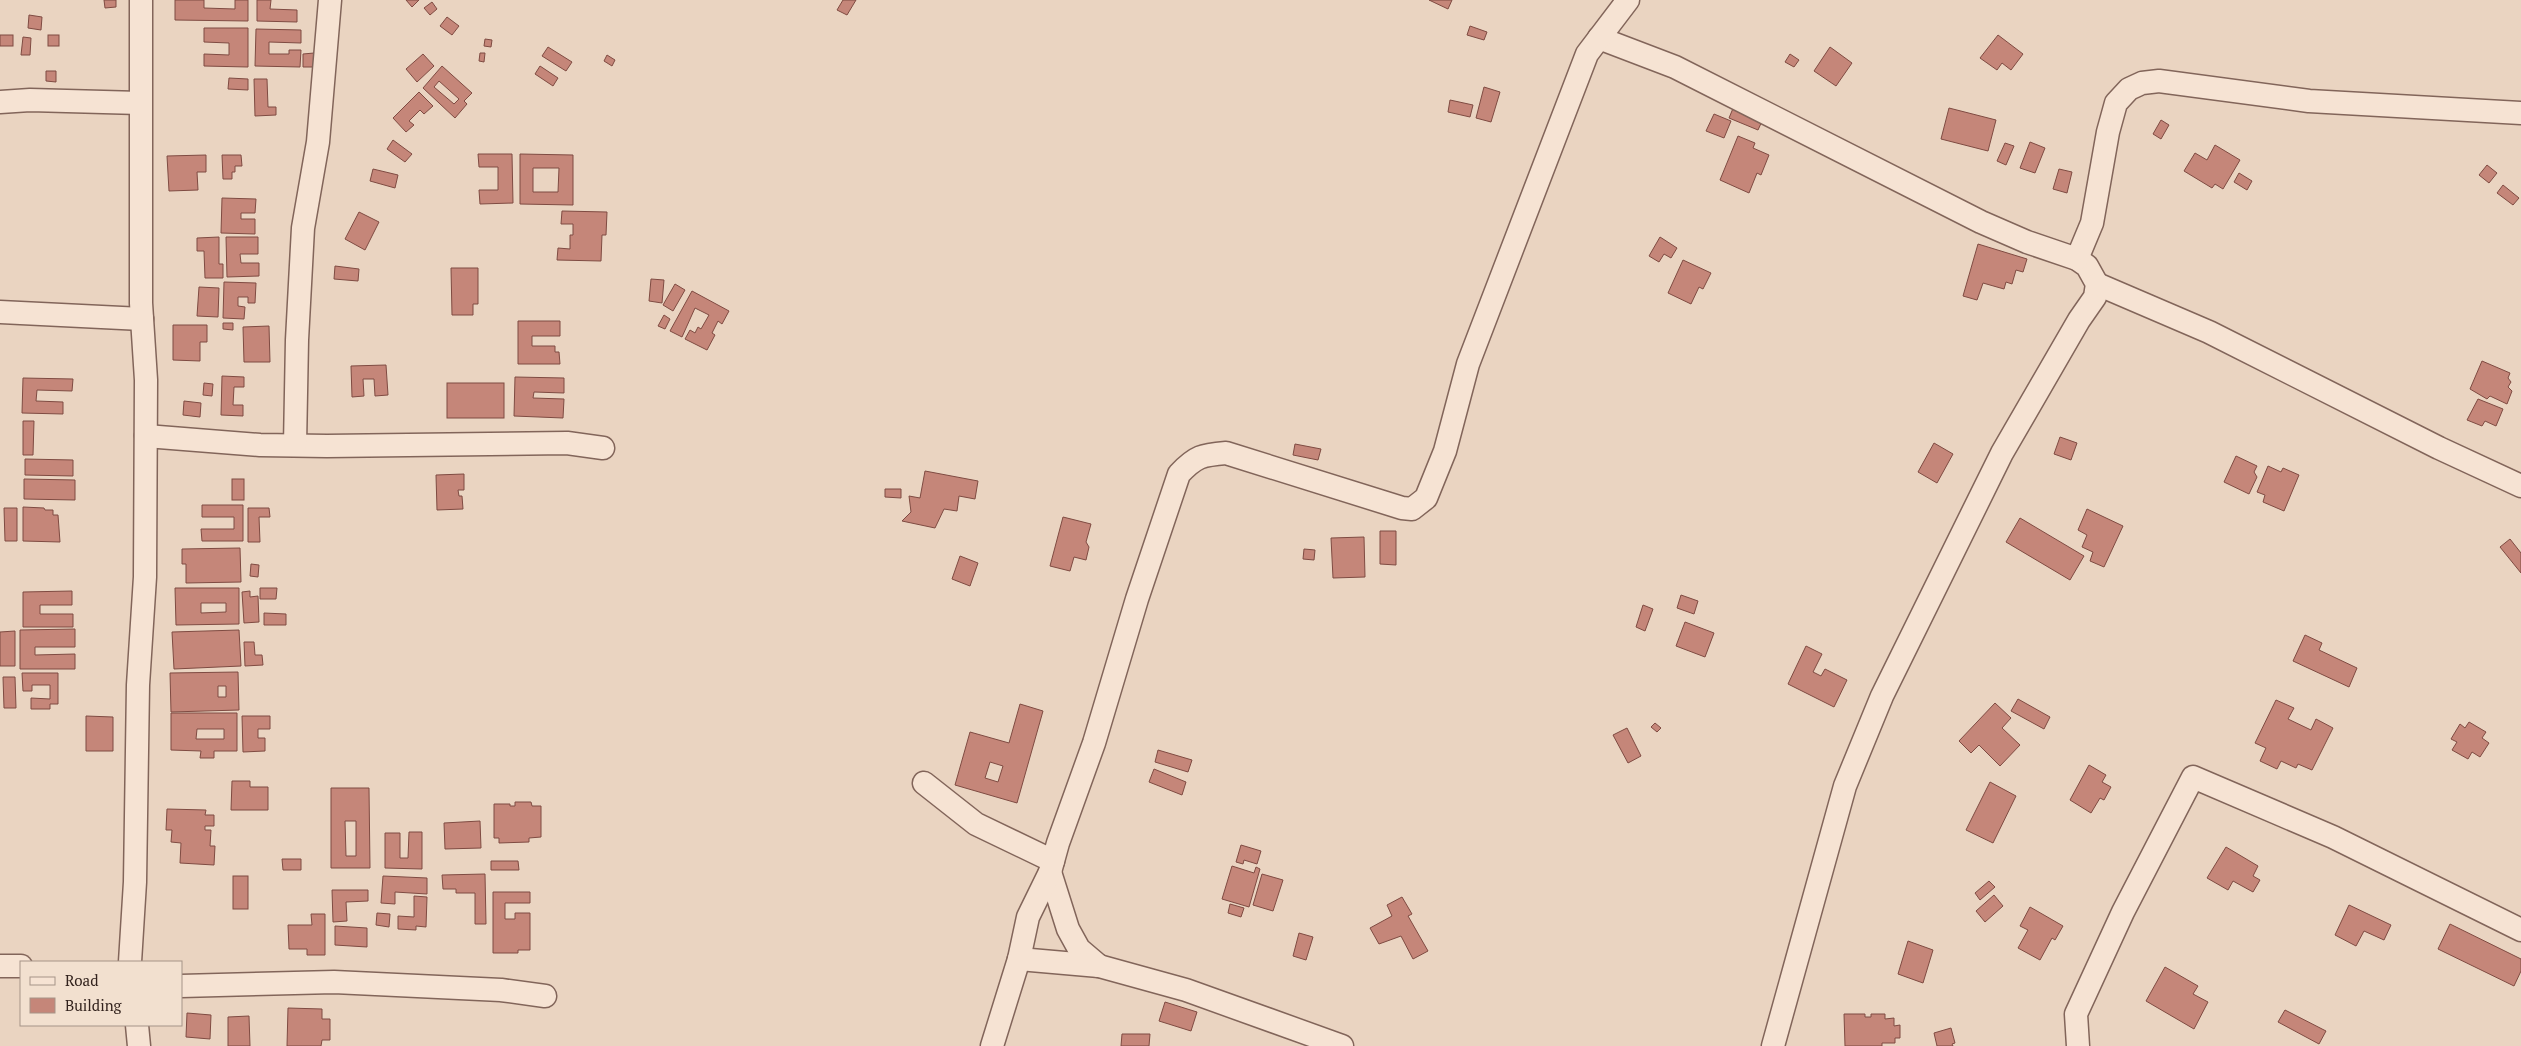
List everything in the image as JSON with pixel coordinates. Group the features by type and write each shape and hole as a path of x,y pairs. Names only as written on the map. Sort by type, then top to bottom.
{"street":[{"path":"130,961 135,882 138,685 145,578 146,380 142,319 141,0"},
{"path":"295,445 297,340 303,228 318,142 330,0"},
{"path":"992,1046 1019,958 1028,917 1052,866 1094,743 1137,599 1179,474 1193,459 1206,455 1226,454 1402,508 1412,508 1426,498 1445,451 1468,364 1586,54 1628,0"},
{"path":"1599,38 1675,67 1980,222 2027,242 2078,259 2087,266 2097,284 2209,332 2439,448 2521,486"},
{"path":"2078,259 2092,223 2108,132 2116,103 2129,89 2142,83 2159,81 2309,101 2521,113"},
{"path":"0,102 30,100 140,103"},
{"path":"1773,1046 1845,786 1882,696 2002,453 2074,329 2095,297 2097,284"},
{"path":"0,312 142,319"},
{"path":"146,436 295,445 567,443 603,448"},
{"path":"2078,1046 2076,1014 2123,912 2194,777 2333,837 2521,930"},
{"path":"924,783 976,824 1052,866 1068,929 1079,949 1099,966"},
{"path":"1019,958 1099,966 1186,990 1342,1046"},
{"path":"0,966 20,966"},
{"path":"182,986 334,982 501,990 545,996"},
{"path":"137,1026 138,1046"}],"building":[{"path":"104,0 116,0 116,7 105,8"},
{"path":"175,0 204,0 204,8 235,9 235,0 248,0 248,21 175,20"},
{"path":"257,0 271,0 270,9 297,10 297,22 257,21"},
{"path":"406,0 419,0 412,7"},
{"path":"843,0 856,0 847,15 837,10"},
{"path":"1429,0 1452,0 1448,9"},
{"path":"432,2 437,9 430,15 424,8"},
{"path":"29,15 42,17 41,30 28,28"},
{"path":"447,17 459,26 452,35 440,26"},
{"path":"1470,26 1487,32 1484,40 1467,35"},
{"path":"204,28 248,28 248,67 204,66 204,54 229,55 229,43 204,42"},
{"path":"256,29 301,30 301,43 269,42 269,54 289,54 289,50 301,50 300,67 255,66"},
{"path":"0,35 13,35 13,46 0,46"},
{"path":"48,35 59,35 59,46 48,46"},
{"path":"1998,35 2023,54 2011,70 2002,63 1997,70 1980,58"},
{"path":"23,37 31,38 30,55 21,55"},
{"path":"485,39 492,40 491,47 484,46"},
{"path":"548,47 572,62 566,71 542,56"},
{"path":"1830,47 1852,63 1836,86 1814,71"},
{"path":"314,53 315,67 303,67 303,54"},
{"path":"480,53 485,53 484,62 479,61"},
{"path":"423,54 434,66 417,82 406,69"},
{"path":"1790,54 1799,60 1794,67 1785,62"},
{"path":"607,55 615,60 612,66 604,61"},
{"path":"442,66 472,93 464,101 467,104 455,118 423,88","holes":["439,81 459,99 454,104 434,87"]},
{"path":"540,66 558,78 553,86 535,74"},
{"path":"46,71 56,71 56,82 46,81"},
{"path":"229,78 248,79 248,90 228,89"},
{"path":"254,79 267,79 268,107 276,107 276,115 255,116"},
{"path":"1484,87 1500,92 1491,122 1476,118"},
{"path":"419,92 433,106 424,114 420,110 409,121 414,125 406,132 393,118"},
{"path":"1450,100 1473,105 1470,117 1448,112"},
{"path":"1734,106 1763,119 1758,130 1729,118"},
{"path":"1949,108 1996,120 1988,151 1941,139"},
{"path":"1714,114 1731,121 1724,138 1706,131"},
{"path":"2161,120 2169,125 2161,139 2153,134"},
{"path":"1738,136 1755,143 1753,148 1769,155 1761,175 1757,173 1749,193 1720,180"},
{"path":"393,140 412,154 405,162 387,149"},
{"path":"2030,142 2045,148 2035,173 2020,168"},
{"path":"2005,143 2014,146 2006,165 1997,161"},
{"path":"2215,145 2240,160 2223,189 2215,184 2212,188 2184,171 2195,153 2207,160"},
{"path":"478,154 512,154 513,203 480,204 479,190 498,190 498,167 479,167"},
{"path":"520,154 573,155 573,205 520,204","holes":["533,168 559,168 558,192 533,192"]},
{"path":"206,155 206,172 197,172 198,190 169,191 167,156"},
{"path":"222,155 241,155 242,166 235,166 235,172 232,172 232,179 223,179"},
{"path":"2487,165 2497,173 2489,183 2479,175"},
{"path":"373,169 398,175 395,188 370,181"},
{"path":"2059,169 2072,172 2067,193 2053,189"},
{"path":"2239,173 2252,181 2247,190 2234,182"},
{"path":"2503,185 2519,198 2513,205 2497,193"},
{"path":"222,198 256,199 255,213 241,213 241,219 255,219 255,234 221,233"},
{"path":"562,211 607,212 606,235 602,235 601,261 557,260 558,248 570,249 570,235 573,235 573,224 561,224"},
{"path":"359,212 379,222 365,250 345,239"},
{"path":"219,237 219,264 223,264 223,278 205,278 204,251 197,251 197,238"},
{"path":"226,237 258,237 258,254 240,254 241,263 259,263 259,276 227,277"},
{"path":"1660,237 1677,248 1671,258 1664,254 1659,262 1649,256"},
{"path":"1978,244 2027,259 2023,272 2016,270 2012,284 2006,282 2004,289 1983,283 1977,300 1963,296"},
{"path":"1683,260 1711,273 1703,289 1699,287 1691,304 1668,293"},
{"path":"335,266 359,269 358,281 334,279"},
{"path":"451,268 478,268 478,304 473,304 473,315 452,315"},
{"path":"651,279 664,280 662,303 649,301"},
{"path":"224,282 256,283 255,303 248,303 248,297 238,297 238,306 245,307 244,319 223,318"},
{"path":"675,284 685,290 673,311 663,305"},
{"path":"199,287 219,288 218,317 197,316"},
{"path":"692,291 729,311 722,324 718,321 712,333 715,335 707,350 685,339 690,330 695,333 698,327 701,329 709,315 695,308 682,337 670,331"},
{"path":"664,315 670,319 665,329 658,326"},
{"path":"518,321 560,321 560,336 532,336 532,346 555,346 555,352 559,352 560,364 518,364"},
{"path":"223,323 233,323 233,330 223,329"},
{"path":"173,325 207,325 207,342 200,342 200,361 173,360"},
{"path":"269,326 270,362 244,362 243,327"},
{"path":"2482,361 2510,373 2508,378 2511,382 2508,387 2512,391 2507,404 2490,396 2487,399 2470,389"},
{"path":"386,365 388,395 375,396 374,379 363,379 364,396 352,397 351,366"},
{"path":"222,376 244,377 244,387 234,387 233,405 243,405 243,416 221,415"},
{"path":"515,377 564,378 564,393 534,392 533,398 564,399 563,418 514,416"},
{"path":"23,378 73,379 72,391 37,390 36,401 63,402 63,414 22,413"},
{"path":"204,383 213,384 212,396 203,395"},
{"path":"447,383 504,383 504,418 447,418"},
{"path":"2478,399 2503,409 2496,426 2485,421 2482,426 2467,420"},
{"path":"184,401 201,403 200,417 183,415"},
{"path":"23,421 34,421 33,455 23,455"},
{"path":"2060,437 2077,443 2071,460 2054,454"},
{"path":"1934,443 1953,454 1937,483 1918,472"},
{"path":"1295,444 1321,449 1318,460 1293,455"},
{"path":"2236,456 2257,466 2254,472 2257,477 2249,494 2224,482"},
{"path":"25,459 73,460 73,476 25,475"},
{"path":"2268,466 2281,472 2283,468 2299,475 2284,511 2263,502 2265,495 2257,492"},
{"path":"925,471 978,481 975,499 959,496 957,511 944,509 935,528 902,521 911,512 909,496 920,498"},
{"path":"464,474 464,490 458,490 459,496 462,496 463,509 437,510 436,475"},
{"path":"24,479 75,480 75,500 24,499"},
{"path":"232,479 244,479 244,500 232,500"},
{"path":"885,489 901,489 901,498 885,497"},
{"path":"202,505 243,505 243,541 202,541 201,529 234,529 234,517 202,517"},
{"path":"23,507 53,510 53,515 58,515 60,542 23,541"},
{"path":"4,508 17,508 17,541 5,541"},
{"path":"248,508 269,508 270,517 259,517 260,542 248,542"},
{"path":"2087,509 2123,526 2104,567 2090,561 2093,552 2082,547 2087,535 2078,530"},
{"path":"1063,517 1091,524 1086,542 1089,547 1086,560 1074,557 1070,571 1050,566"},
{"path":"2020,518 2084,556 2070,580 2006,542"},
{"path":"1380,531 1396,531 1396,565 1380,564"},
{"path":"1364,537 1365,577 1333,578 1331,538"},
{"path":"2510,539 2521,553 2521,573 2500,547"},
{"path":"240,548 241,582 186,583 186,564 182,564 182,549"},
{"path":"1304,549 1315,550 1314,560 1303,559"},
{"path":"960,556 978,563 970,586 952,579"},
{"path":"251,564 259,565 258,577 250,576"},
{"path":"175,588 239,588 239,624 176,625","holes":["201,603 226,603 226,612 201,613"]},
{"path":"260,588 277,588 276,599 260,599"},
{"path":"72,591 72,605 40,605 40,614 73,614 73,627 23,627 23,592"},
{"path":"250,591 250,597 258,596 259,622 244,623 242,592"},
{"path":"1681,595 1698,601 1694,614 1677,608"},
{"path":"1643,605 1653,609 1645,631 1636,627"},
{"path":"264,613 286,614 286,625 264,625"},
{"path":"1685,622 1714,633 1705,657 1676,646"},
{"path":"75,629 75,647 35,647 35,655 75,654 75,669 20,669 20,630"},
{"path":"239,630 241,666 174,669 172,632"},
{"path":"15,631 15,666 0,666 0,632"},
{"path":"2305,635 2322,643 2319,650 2357,668 2349,687 2293,661"},
{"path":"244,642 254,642 255,655 262,655 263,665 245,666"},
{"path":"1806,646 1822,654 1813,672 1821,676 1825,669 1847,680 1834,707 1788,684"},
{"path":"238,672 239,710 171,712 170,673","holes":["218,686 226,686 226,697 218,697"]},
{"path":"22,673 58,673 58,704 50,704 50,709 31,709 31,698 50,699 50,685 32,685 32,691 23,691"},
{"path":"3,677 15,677 16,708 4,708"},
{"path":"2018,699 2050,717 2044,729 2011,711"},
{"path":"2276,700 2294,708 2288,719 2311,730 2316,719 2333,728 2312,770 2298,764 2296,768 2281,761 2277,769 2260,761 2266,748 2255,743"},
{"path":"1995,703 2011,718 2002,728 2020,745 2000,766 1979,745 1971,753 1959,741"},
{"path":"1020,704 1043,711 1017,803 955,785 970,732 1009,743","holes":["990,762 1003,766 998,782 985,778"]},
{"path":"171,713 237,713 237,751 214,751 214,758 200,758 201,751 171,750","holes":["197,729 224,729 224,739 196,739"]},
{"path":"86,716 113,717 113,751 86,751"},
{"path":"242,716 270,716 270,729 258,729 258,738 265,738 265,751 243,752"},
{"path":"2469,722 2486,732 2482,738 2489,743 2480,757 2472,752 2468,759 2452,750 2457,742 2451,739 2460,724 2465,728"},
{"path":"1655,723 1661,728 1657,732 1651,727"},
{"path":"1627,728 1641,756 1628,763 1613,735"},
{"path":"1158,750 1192,760 1188,772 1155,762"},
{"path":"2089,765 2106,775 2102,782 2111,787 2104,800 2100,798 2091,813 2070,800"},
{"path":"1154,769 1186,782 1182,795 1149,782"},
{"path":"232,781 250,781 250,787 268,787 268,810 231,810"},
{"path":"1990,782 2016,796 1993,843 1966,830"},
{"path":"331,788 369,788 370,868 331,868","holes":["345,821 356,821 356,856 346,856"]},
{"path":"515,802 531,802 532,806 541,806 541,837 529,838 529,842 499,843 499,838 494,838 494,804 510,804 510,806 515,806"},
{"path":"167,809 206,810 205,815 214,815 214,826 205,826 205,830 211,830 210,846 215,846 214,865 180,863 181,843 171,842 172,830 166,830"},
{"path":"480,821 481,848 445,849 444,823"},
{"path":"409,832 422,832 422,869 385,868 385,833 400,833 400,858 408,858"},
{"path":"1241,845 1261,851 1257,864 1244,860 1243,864 1236,862"},
{"path":"2226,847 2258,866 2253,876 2260,880 2253,892 2233,881 2228,890 2207,878"},
{"path":"282,859 301,859 301,870 283,870"},
{"path":"491,861 518,861 519,870 491,870"},
{"path":"1232,866 1254,873 1256,867 1260,869 1249,907 1222,899"},
{"path":"485,874 486,924 475,924 475,893 456,893 456,889 443,889 442,875"},
{"path":"1262,874 1283,880 1273,911 1253,905"},
{"path":"233,876 248,876 248,909 233,909"},
{"path":"383,876 427,878 427,894 395,892 395,904 381,903"},
{"path":"1989,881 1995,887 1980,900 1975,893"},
{"path":"332,890 368,890 368,901 346,902 347,921 333,922"},
{"path":"493,892 530,892 530,903 505,903 505,919 515,919 515,913 530,913 530,950 518,950 518,953 493,953"},
{"path":"1994,895 2003,906 1985,922 1976,911"},
{"path":"414,896 427,897 426,927 416,926 416,930 398,929 398,916 414,917"},
{"path":"1402,897 1412,914 1408,916 1428,951 1413,959 1401,936 1379,944 1370,928 1392,916 1387,905"},
{"path":"1230,904 1244,908 1241,917 1228,913"},
{"path":"2349,905 2391,925 2384,940 2364,931 2356,946 2335,935"},
{"path":"2030,907 2063,926 2055,940 2052,938 2040,960 2018,948 2028,930 2020,926"},
{"path":"377,913 390,914 389,927 376,925"},
{"path":"311,914 325,914 325,955 307,955 307,949 289,949 288,925 312,925"},
{"path":"2450,924 2521,959 2521,971 2514,986 2438,949"},
{"path":"335,926 367,928 367,947 335,945"},
{"path":"1299,933 1313,937 1306,960 1293,956"},
{"path":"1908,941 1933,950 1923,983 1898,974"},
{"path":"2165,967 2198,986 2193,994 2208,1002 2194,1029 2146,1001"},
{"path":"1165,1002 1197,1012 1191,1031 1159,1021"},
{"path":"288,1008 322,1009 322,1019 330,1019 330,1040 322,1040 321,1046 287,1046"},
{"path":"2285,1010 2326,1031 2319,1044 2278,1022"},
{"path":"187,1013 211,1015 210,1039 186,1037"},
{"path":"1844,1014 1865,1014 1865,1017 1871,1017 1871,1014 1885,1014 1885,1019 1894,1018 1894,1026 1900,1025 1900,1038 1895,1038 1895,1043 1882,1043 1882,1046 1845,1046"},
{"path":"249,1016 250,1046 228,1046 228,1017"},
{"path":"1951,1028 1955,1043 1952,1044 1953,1046 1937,1046 1934,1033"},
{"path":"1122,1034 1150,1034 1149,1046 1121,1046"}]}
